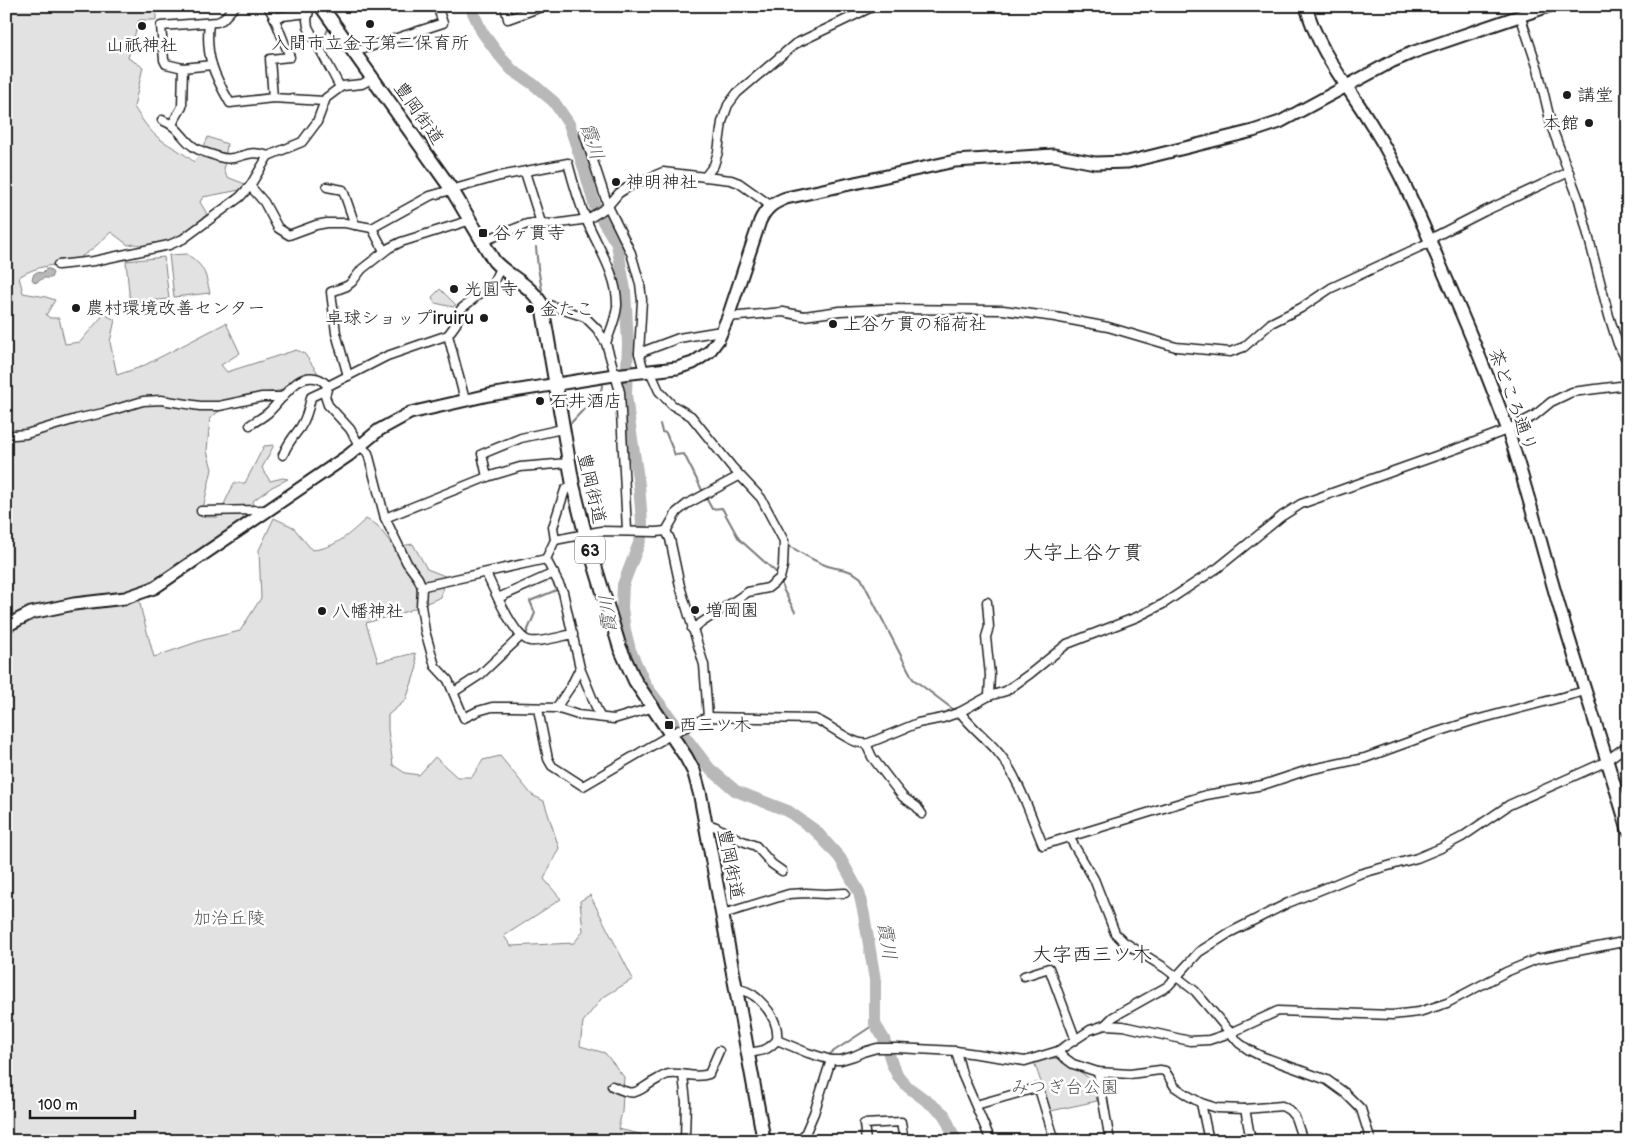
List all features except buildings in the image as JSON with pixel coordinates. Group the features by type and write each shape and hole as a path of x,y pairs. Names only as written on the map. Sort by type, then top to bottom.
{"main road":[{"name":"豊岡街道","path":"321,6 452,190 500,268 527,286 542,305 572,485 620,648 634,681 651,708 674,733 694,772 723,914 764,1141"}],"street":[{"path":"212,65 183,68 169,66 164,60 161,26 209,23 222,20 235,6"},
{"path":"268,6 290,57 270,59 273,98"},
{"path":"354,52 443,23 438,6"},
{"path":"506,6 508,18 544,6"},
{"path":"705,177 714,164 718,152 722,122 728,105 737,93 795,44 874,6"},
{"name":"茶どころ通り","path":"1306,6 1316,36 1327,58 1378,136 1401,178 1430,240 1489,380 1507,430 1545,552 1556,595 1628,830"},
{"path":"6,626 31,613 74,604 125,598 154,588 349,455 379,430 405,416 465,400 555,384 677,368 693,363 702,358 714,346 728,317 760,220 770,205 786,198 955,161 1054,154 1095,163 1112,164 1128,162 1268,127 1347,87 1393,61 1414,52 1549,6"},
{"path":"274,17 309,10 308,27 340,87"},
{"path":"1520,15 1538,69 1552,128 1579,200 1609,316 1618,344 1628,363"},
{"path":"209,23 208,51 216,79 230,103 273,98 324,101"},
{"path":"172,124 182,107 183,68"},
{"path":"58,265 94,261 178,242 240,197 250,186 268,156 302,142 317,122 326,98 340,87 362,84 373,78"},
{"path":"162,120 172,124 195,148 219,157 226,159 234,158 258,152 268,156"},
{"path":"584,132 608,206 630,252 640,284 642,300 639,353 644,372 672,405 691,416 739,476 761,498 784,541 783,566 780,578 768,588 748,592 692,628"},
{"path":"250,186 264,202 278,228 289,235 327,223 372,228 430,196 568,163 615,291 617,306 606,343"},
{"path":"526,172 541,223"},
{"path":"483,241 527,224 554,224 587,219 608,206 620,192 662,172 731,180 740,183 770,205"},
{"path":"728,317 783,312 804,316 840,311 882,309 1003,310 1108,327 1176,347 1230,352 1244,346 1271,323 1301,308 1331,288 1426,244 1430,240 1485,211 1568,172"},
{"path":"327,187 342,190 355,225"},
{"path":"348,376 336,333 331,292 347,286 362,269 384,251 402,242 471,220"},
{"path":"372,228 384,251"},
{"path":"283,455 288,443 304,420 311,398 387,356 448,335 456,324 461,309 493,283 500,268"},
{"path":"542,305 585,317 597,329 606,343 620,392 627,530"},
{"path":"639,353 679,338 721,331"},
{"path":"448,335 465,400"},
{"path":"250,424 268,413 292,386 299,381 319,379 327,388"},
{"path":"538,709 548,759 552,766 582,786 674,733 708,717 815,719 823,721 853,740 866,744 918,723 944,718 960,712 1012,687 1067,644 1137,617 1163,604 1219,567 1296,506 1507,430 1534,416 1551,402 1572,392 1628,385"},
{"path":"327,388 325,396 328,405 350,428 360,445 368,453 385,518 395,542 418,578 422,589 421,606 431,656 435,666 448,680 464,718 492,707 556,708 578,715 614,719 651,708"},
{"path":"14,435 26,434 143,401 161,400 200,406 219,406 262,397 284,397"},
{"path":"487,477 482,454 521,438 562,428"},
{"path":"385,518 487,477 520,467 568,463"},
{"path":"666,531 677,512 686,504 739,476"},
{"path":"546,559 555,540 553,527 565,490 572,485"},
{"path":"201,511 270,510"},
{"path":"555,540 600,531 666,531"},
{"path":"666,531 670,540 680,586 704,665 708,717"},
{"path":"422,589 424,586 546,559"},
{"path":"546,559 564,592 580,668 600,717"},
{"path":"486,573 520,637 530,641 573,634"},
{"path":"498,598 554,573"},
{"path":"987,602 988,627 986,637 990,696"},
{"path":"454,692 480,674 520,637"},
{"path":"556,708 571,686 580,668"},
{"path":"960,712 968,724 997,750 1008,764 1043,845 1206,795 1263,785 1308,770 1365,758 1472,721 1585,692"},
{"path":"866,744 872,757 895,787 922,814"},
{"path":"1106,1025 1113,1017 1168,986 1207,946 1266,913 1359,874 1417,858 1441,848 1462,837 1509,805 1603,763 1628,745"},
{"path":"705,822 756,846 772,864 782,870"},
{"path":"1069,836 1098,887 1116,933 1124,942 1177,977 1195,992 1239,1043 1261,1056 1320,1077 1345,1093 1361,1108 1371,1141"},
{"path":"723,914 789,894 845,892"},
{"path":"777,1040 828,1059 840,1060 877,1048 956,1051 1025,1060 1058,1051 1090,1030 1106,1025 1123,1026 1190,1041 1208,1040 1230,1033 1278,1010 1392,1015 1419,1012 1447,1003 1506,972 1537,959 1628,940"},
{"path":"1024,976 1049,968 1071,1030 1076,1038"},
{"path":"735,988 747,991 757,997 774,1018 777,1040"},
{"path":"748,1053 766,1050 777,1040"},
{"path":"612,1086 631,1093 638,1092 653,1081 668,1074 699,1077 708,1074 719,1051"},
{"path":"956,1051 962,1074 991,1141"},
{"path":"1058,1051 1073,1064 1098,1072 1130,1074 1165,1071 1175,1087 1201,1103 1217,1108 1245,1109 1282,1106 1290,1110 1295,1117 1303,1141"},
{"path":"802,1141 814,1113 828,1059"},
{"path":"1098,1072 1110,1141"},
{"path":"683,1075 686,1102 686,1141"},
{"path":"976,1104 1036,1088 1039,1089 1055,1141"},
{"path":"1201,1103 1209,1141"},
{"path":"1245,1109 1251,1141"},
{"path":"866,1141 864,1124 901,1122 904,1141"}],"green space":[{"name":"加治丘陵","path":"6,6 156,6 156,20 139,20 128,58 143,67 134,107 156,136 194,162 201,153 208,137 227,144 224,170 227,177 245,184 240,190 203,197 200,202 207,214 178,240 145,246 128,245 111,232 94,248 74,260 33,270 19,277 23,293 55,300 46,315 50,318 59,318 65,344 80,342 104,314 115,320 110,342 117,375 141,367 226,323 240,353 221,365 227,372 296,350 304,353 318,373 297,377 285,390 240,396 210,418 207,451 212,469 201,517 218,517 234,483 245,483 264,446 274,445 262,468 270,481 283,478 288,479 272,487 254,500 246,521 213,544 137,588 154,657 203,640 240,631 261,598 259,550 274,518 293,527 312,550 321,549 335,543 348,535 366,519 377,525 394,547 413,544 427,569 445,576 441,597 408,611 366,623 378,662 415,653 417,667 406,700 388,715 393,765 405,773 419,775 435,757 457,777 472,777 483,760 500,756 532,795 544,801 559,848 544,879 561,899 504,936 511,946 574,943 583,931 580,901 590,895 633,979 602,998 583,1022 580,1046 605,1053 624,1077 622,1112 618,1129 640,1134 644,1141 6,1141"},
{"path":"187,254 203,270 210,293 174,297 169,255"},
{"path":"164,257 169,299 130,303 126,261"},
{"path":"440,289 456,305 453,307 435,303 432,297"},
{"name":"みつぎ台公園","path":"1044,1057 1062,1059 1093,1081 1097,1101 1051,1111 1034,1062"}],"shaded area":[{"path":"46,269 50,269 53,273 51,278 44,278 35,283 32,279 34,274 37,272 42,273"}],"waterway":[{"name":"霞川","path":"470,6 482,32 499,55 512,70 533,84 554,102 569,124 596,210 617,244 625,290 628,344 626,394 639,485 642,522 641,538 623,585 622,608 630,650 646,686 709,768 736,791 788,811 816,831 840,858 859,892 864,915 875,980 875,1024 884,1039 898,1076 908,1087 944,1114 956,1141"},
{"path":"321,45 329,27"},
{"path":"536,247 542,290"},
{"path":"569,425 601,391 603,381"},
{"path":"660,424 662,432 666,433 675,455 684,454 703,492"},
{"path":"557,530 568,491"},
{"path":"705,496 712,509 722,508 739,539 778,574"},
{"path":"769,521 778,537"},
{"path":"787,545 820,563 848,571 861,578 913,679 954,710"},
{"path":"781,581 795,612"},
{"path":"525,637 535,613 530,601 559,589"},
{"path":"1076,856 1093,886 1109,929 1114,937 1126,950 1165,972"},
{"path":"1205,1009 1224,1032"},
{"path":"829,1056 875,1024"},
{"path":"1227,1036 1235,1043"},
{"path":"822,1077 827,1060"},
{"path":"1278,1066 1304,1076"},
{"path":"1333,1089 1347,1100"}],"place":[{"name":"入間市立金子第二保育所","path":"370,24"},
{"name":"山祇神社","path":"142,26"},
{"name":"講堂","path":"1567,95"},
{"name":"本館","path":"1589,123"},
{"name":"神明神社","path":"616,182"},
{"name":"谷ヶ貫寺","path":"483,233"},
{"name":"光圓寺","path":"454,289"},
{"name":"農村環境改善センター","path":"76,308"},
{"name":"金たこ","path":"530,309"},
{"name":"卓球ショップiruiru","path":"484,318"},
{"name":"上谷ケ貫の稲荷社","path":"833,324"},
{"name":"石井酒店","path":"540,401"},
{"name":"増岡園","path":"695,610"},
{"name":"八幡神社","path":"322,611"},
{"name":"西三ツ木","path":"669,725"}],"district":[{"name":"大字上谷ケ貫","path":"1083,552"},
{"name":"大字西三ツ木","path":"1092,954"}]}
